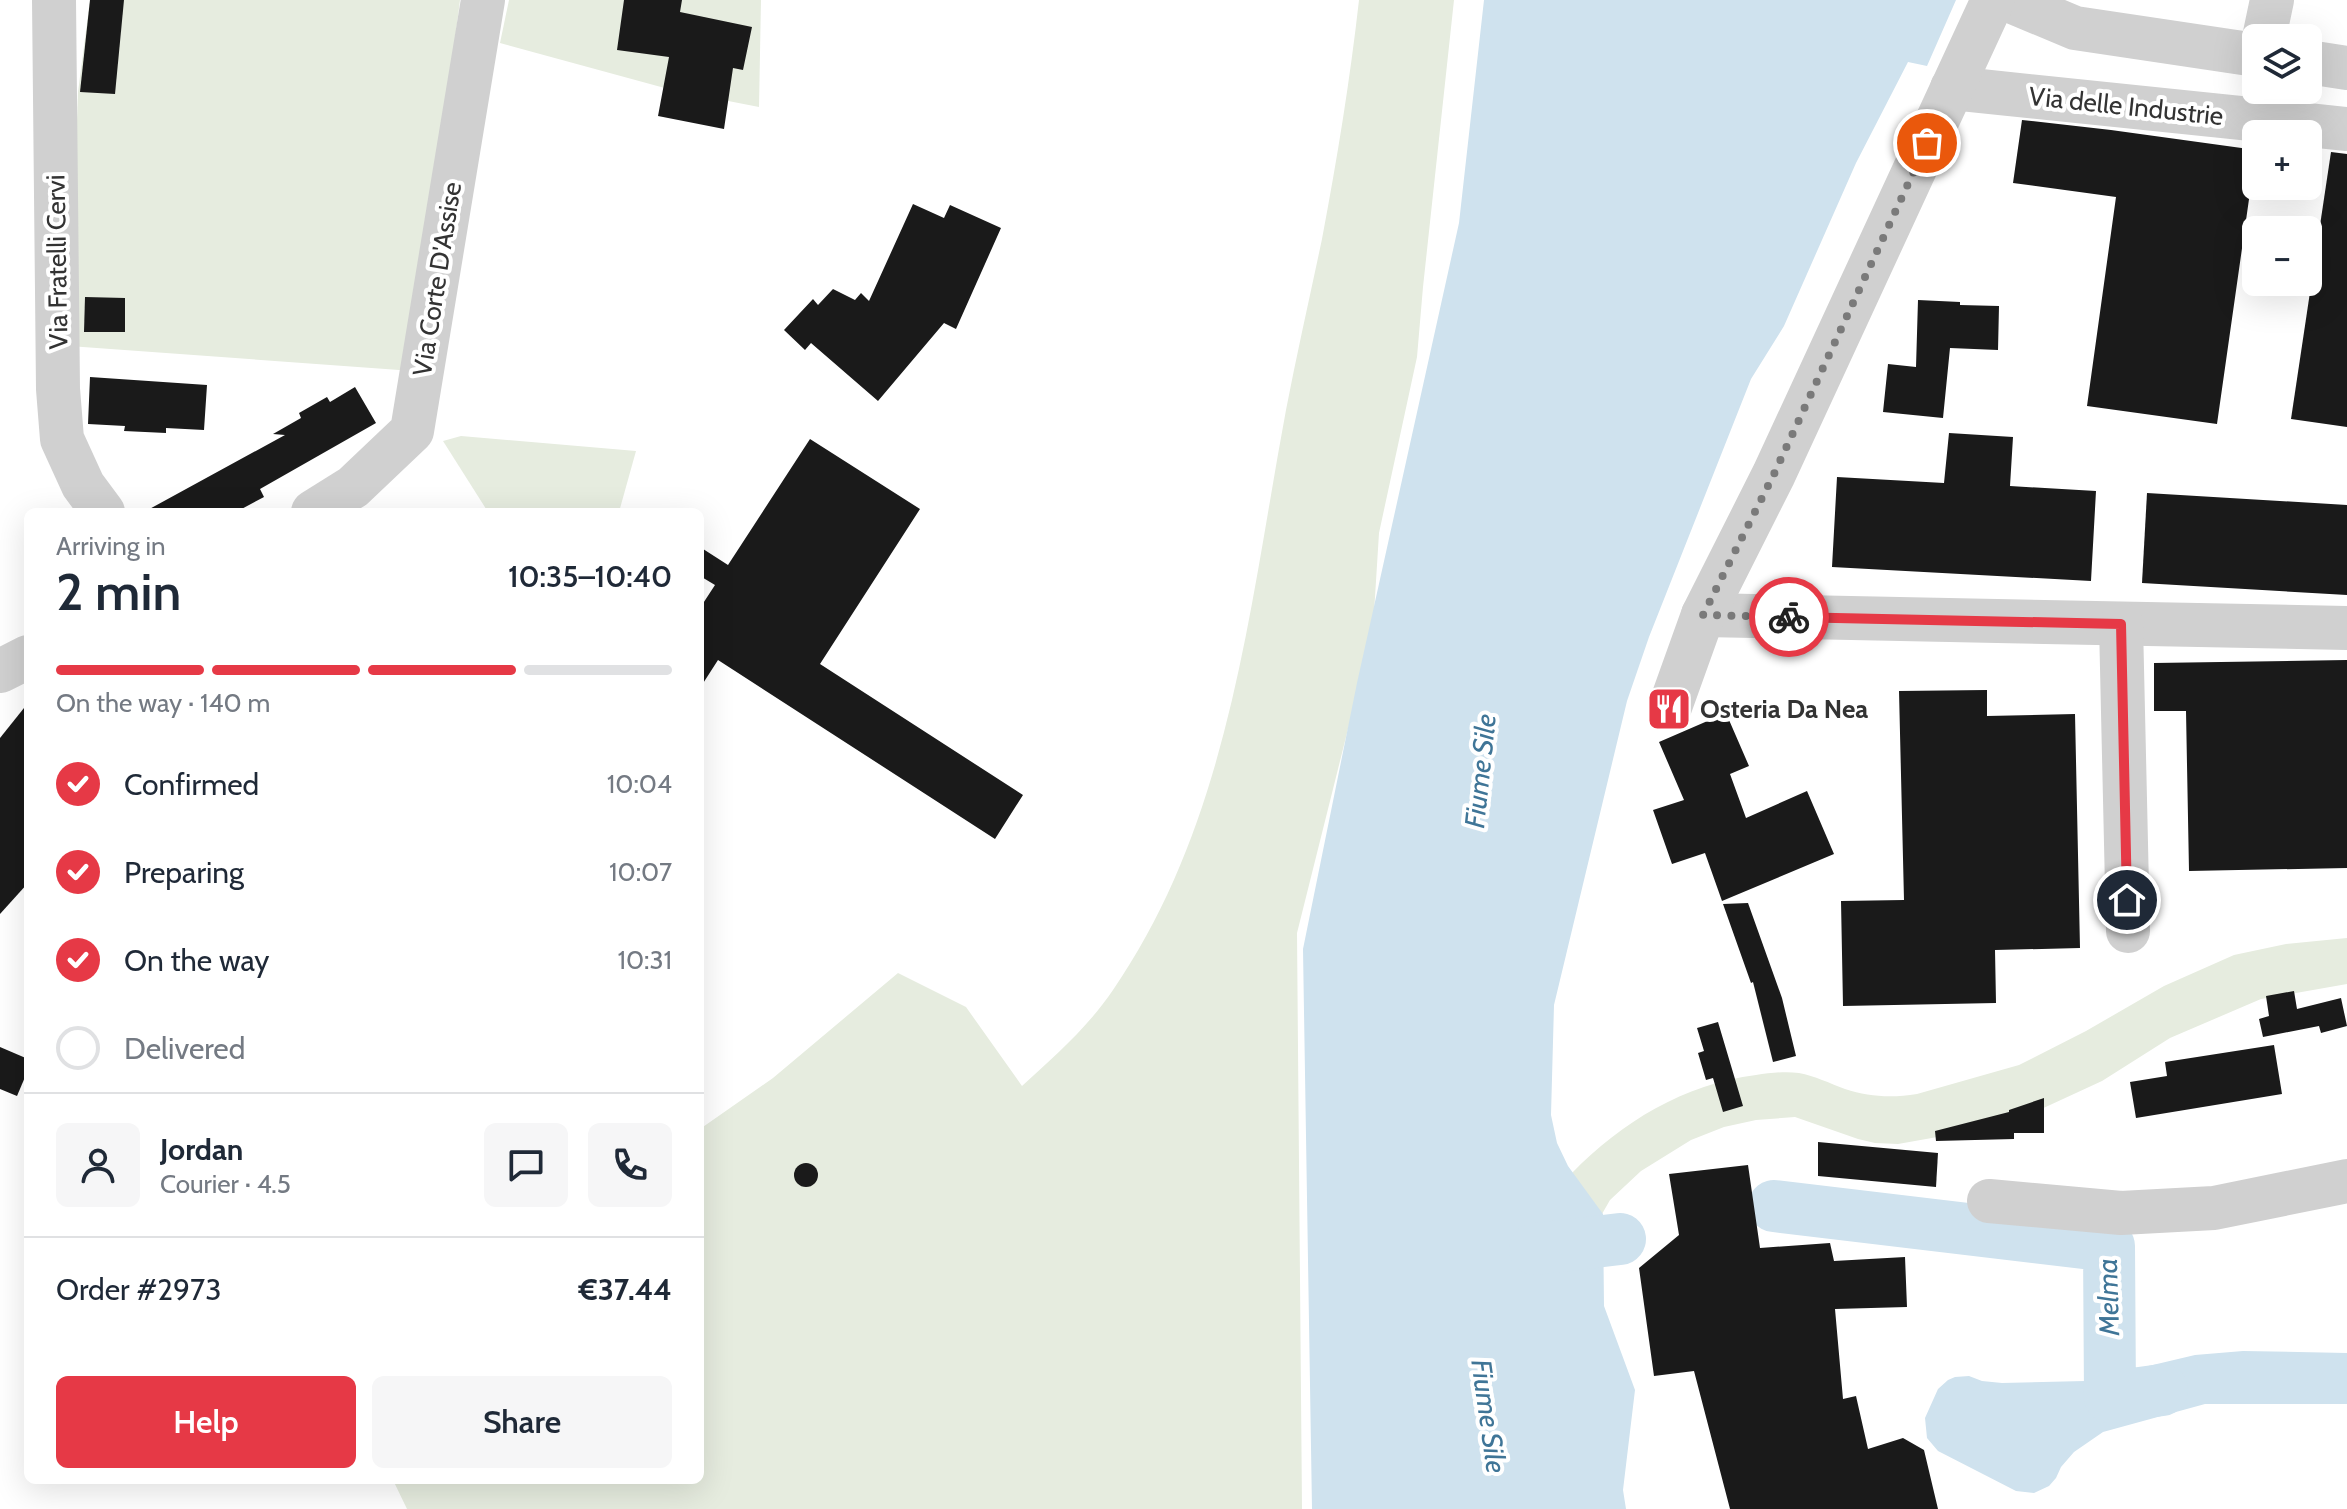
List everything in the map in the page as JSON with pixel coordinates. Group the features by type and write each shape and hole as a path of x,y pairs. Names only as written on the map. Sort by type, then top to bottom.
{"street":[{"name":"Via Fratelli Cervi","path":"54,0 58,389 62,439 83,485 100,508"},
{"name":"Via Corte D'Assise","path":"319,508 353,487 412,431 483,0"},
{"path":"1670,707 1703,615 1774,474 1993,0"},
{"path":"2008,0 2075,28 2242,53"},
{"path":"2267,24 2272,0"},
{"path":"2322,64 2347,68"},
{"name":"Via delle Industrie","path":"1952,88 2347,129"},
{"path":"1703,615 2347,628"},
{"path":"2121,624 2128,931"},
{"path":"0,671 24,659"},
{"path":"1989,1201 2121,1213 2199,1209 2287,1195 2347,1181"}],"shaded area":[{"path":"90,0 460,0 413,371 69,346 78,92"},
{"path":"509,0 761,0 759,107 672,90 500,43"},
{"path":"1359,0 1454,0 1417,357 1379,533 1373,629 1297,933 1302,1509 407,1509 395,1484 704,1484 704,1126 773,1078 898,973 966,1007 1022,1086 1082,1029 1113,990 1153,924 1184,856 1230,710 1286,410 1328,209"},
{"path":"461,436 636,451 620,508 485,508 443,441"},
{"path":"2347,938 2347,984 2261,999 2170,1038 2102,1081 2037,1111 1943,1136 1898,1144 1858,1139 1795,1117 1756,1120 1724,1127 1691,1140 1641,1171 1610,1200 1602,1214 1572,1173 1633,1122 1704,1087 1756,1075 1788,1072 1811,1076 1863,1094 1917,1094 2019,1065 2164,986 2234,955 2286,944"}],"water":[{"name":"Fiume Sile","path":"1484,0 1956,0 1927,66 1908,62 1856,163 1784,326 1751,379 1649,637 1627,701 1554,1005 1551,1115 1557,1143 1568,1166 1603,1214 1604,1306 1635,1390 1623,1490 1626,1509 1312,1509 1303,949 1357,683 1459,223"},
{"path":"2243,1351 2347,1353 2347,1404 2205,1404 2103,1432 2074,1452 2049,1486 2034,1493 2016,1491 1938,1451 1927,1438 1925,1418 1938,1389 1955,1377 1969,1376 2002,1383 2085,1381 2195,1355"}],"building":[{"path":"90,0 124,0 115,94 80,92"},
{"path":"624,0 682,0 680,12 752,27 743,70 733,68 724,129 658,116 669,57 617,50"},
{"path":"2022,120 2242,148 2242,200 2249,200 2247,216 2242,216 2242,248 2217,424 2087,406 2116,197 2013,183"},
{"path":"2331,152 2347,154 2347,427 2291,419 2309,296 2322,296 2321,216"},
{"path":"913,204 944,218 950,205 1001,228 956,329 944,323 878,401 811,343 805,350 784,330 813,299 818,305 833,289 855,300 861,293 869,301"},
{"path":"85,297 125,298 125,332 84,332"},
{"path":"1918,300 1999,306 1998,350 1950,348 1943,418 1883,412 1888,364 1916,367"},
{"path":"90,377 207,385 204,430 166,428 166,433 124,431 125,426 88,424"},
{"path":"355,387 376,423 260,489 264,497 243,508 151,508 285,435 273,434 301,418 299,413 327,397 330,402"},
{"path":"1949,433 2013,437 2010,486 2096,491 2091,581 1832,567 1837,477 1944,483"},
{"path":"810,439 920,509 820,664 1023,795 995,839 718,660 704,682 704,602 715,585 704,578 704,550 728,565"},
{"path":"2147,493 2347,505 2347,595 2142,583"},
{"path":"2347,660 2347,868 2189,871 2186,711 2154,711 2154,663"},
{"path":"1987,690 1987,716 2075,714 2080,948 1995,950 1996,1003 1843,1006 1841,901 1904,900 1899,691"},
{"path":"24,708 24,887 0,914 0,738"},
{"path":"1726,713 1749,766 1730,774 1746,818 1807,791 1834,854 1722,901 1705,853 1672,864 1653,810 1684,800 1659,742"},
{"path":"1748,903 1782,998 1796,1056 1773,1062 1753,982 1723,904"},
{"path":"2294,991 2297,1009 2341,998 2347,1026 2321,1033 2319,1026 2263,1037 2259,1019 2269,1016 2266,996"},
{"path":"1718,1022 1743,1106 1723,1112 1713,1078 1706,1080 1698,1053 1704,1051 1697,1028"},
{"path":"2274,1045 2282,1094 2136,1118 2130,1082 2167,1076 2165,1062"},
{"path":"0,1047 24,1057 24,1079 17,1096 0,1089"},
{"path":"2044,1098 2044,1133 2014,1133 2014,1139 1936,1141 1935,1131 2009,1112"},
{"path":"1818,1142 1938,1153 1936,1187 1818,1176"},
{"path":"806,1163 815,1166 818,1175 815,1184 806,1187 797,1184 794,1175 797,1166"},
{"path":"1748,1165 1760,1248 1830,1243 1834,1261 1905,1257 1907,1307 1835,1309 1843,1399 1856,1396 1868,1449 1903,1438 1924,1450 1938,1509 1730,1509 1694,1371 1654,1376 1639,1268 1679,1235 1669,1174"}],"waterway":[{"name":"Melma","path":"1774,1206 2109,1246 2110,1397 2162,1390"},
{"name":"Melma","path":"1535,1249 1620,1239"}],"way so far":[{"path":"1789,617 1703,615 1774,474 1927,143"}],"place":[{"name":"Osteria Da Nea","path":"1669,709"}],"route":[{"path":"1789,617 2121,624 2127,900"}]}
